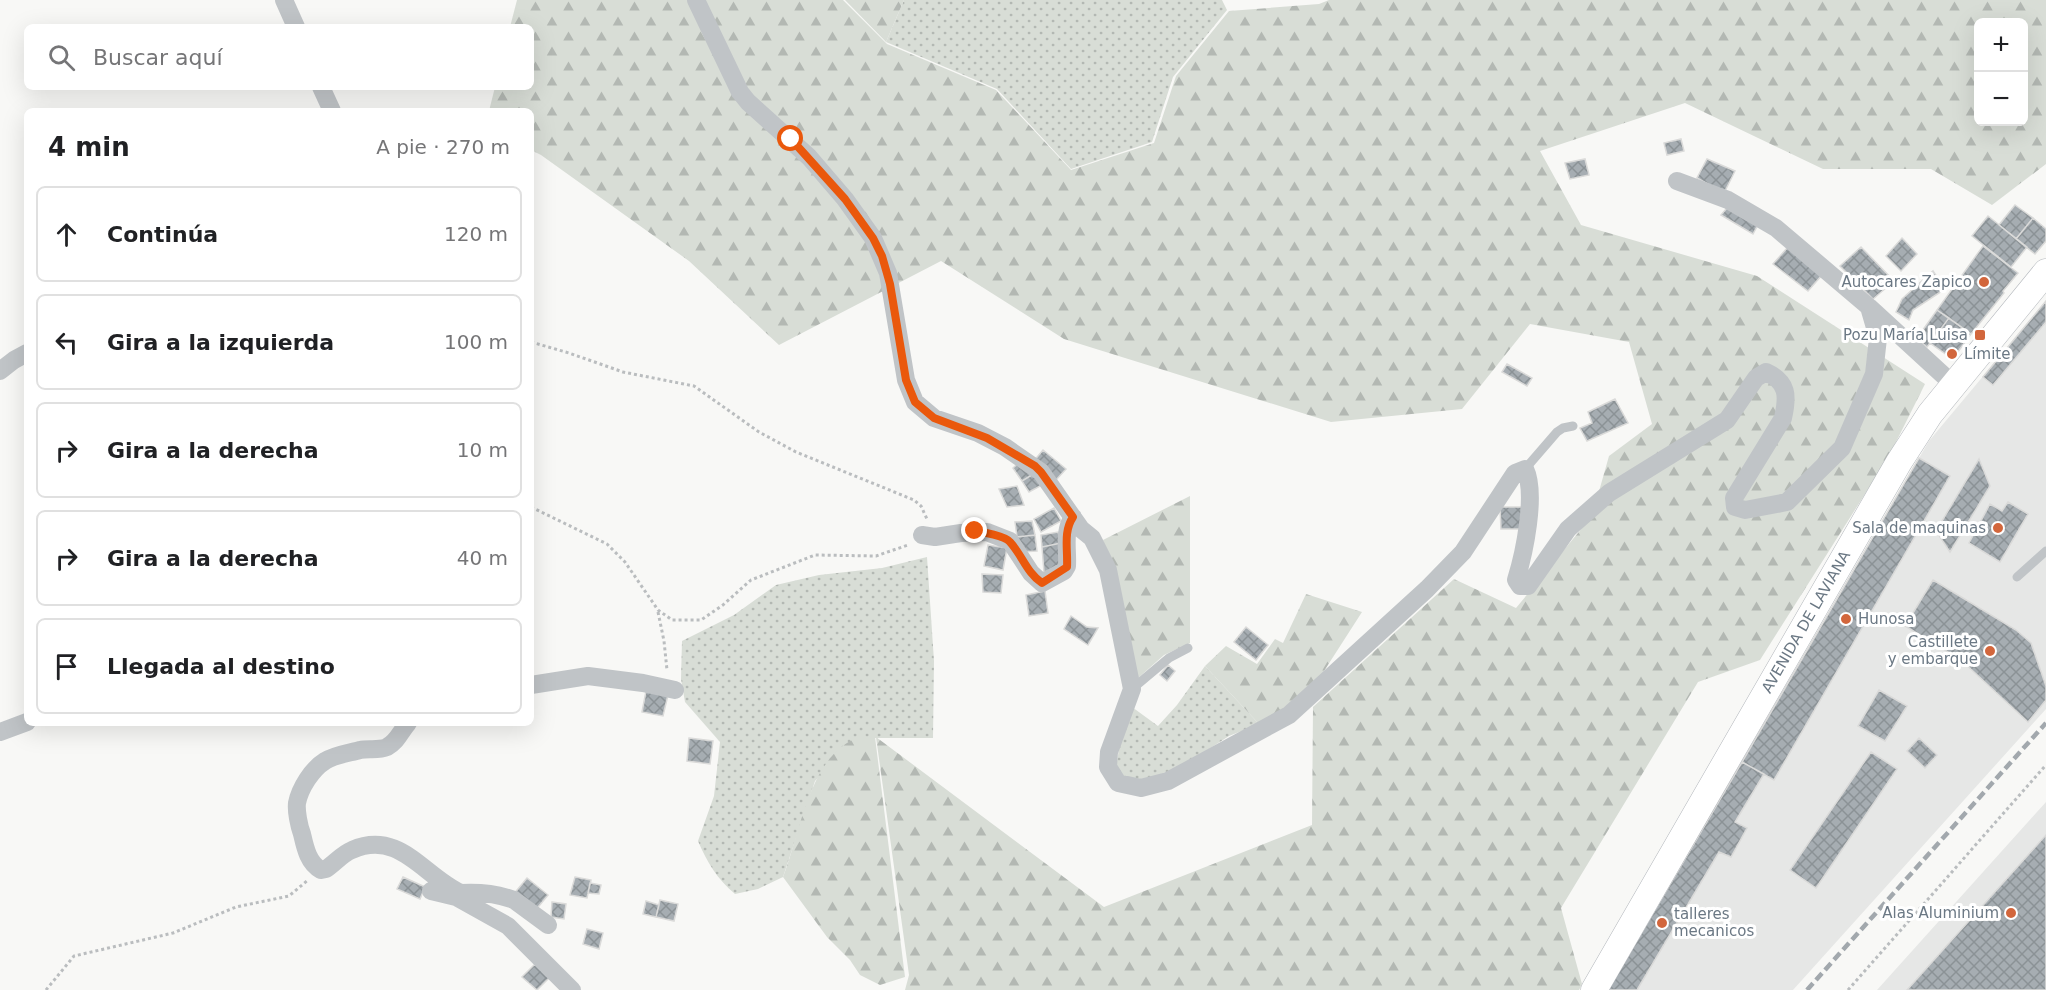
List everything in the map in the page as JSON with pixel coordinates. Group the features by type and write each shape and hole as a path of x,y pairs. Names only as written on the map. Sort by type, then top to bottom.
{"street":[{"path":"284,0 295,24"},
{"path":"696,0 740,92 809,157 845,199 873,238 888,273 906,380 915,402 934,418 987,438 1035,466 1081,529 1092,538 1108,570 1132,689 1109,752 1108,767 1118,783 1141,788 1168,781 1289,715 1463,552 1515,473 1525,469 1529,477 1529,524 1524,557 1516,580 1520,586 1528,586 1568,529 1609,493 1726,420 1756,378 1766,372 1776,376 1785,388 1784,418 1734,498 1735,507 1745,510 1787,502 1842,448 1874,374 1878,338 1869,307"},
{"path":"322,90 331,108"},
{"path":"1677,181 1728,200 1776,228 1869,307 1954,385"},
{"name":"AVENIDA DE LAVIANA","path":"1594,990 1899,462 1930,414 2046,272"},
{"path":"0,371 24,355"},
{"path":"922,535 935,537 975,531 1006,538 1031,573 1042,583 1067,567 1067,532 1068,524 1073,517"},
{"path":"534,685 588,676 643,683 669,689"},
{"path":"0,732 24,723"},
{"path":"406,726 398,738 382,749 361,750 326,760 315,769 297,803 300,829 308,856 321,870 326,869 355,848 376,845 390,847 418,861 458,895 508,926 572,990"},
{"path":"431,891 458,895 471,892 514,900 548,925"}],"lane":[{"path":"1525,469 1557,432 1573,426"},
{"path":"2017,577 2046,550"},
{"path":"1132,689 1169,658 1188,648"}],"path":[{"path":"534,343 623,372 694,386 759,432 796,452 914,500 921,506 927,518 922,535 904,547 876,556 815,555 751,580 723,605 701,620 672,620 658,610 625,562 607,544 534,508"},
{"path":"658,610 669,689"},
{"path":"1848,990 2046,765"},
{"path":"46,990 74,956 173,933 236,907 289,896 321,870"}],"shaded area":[{"path":"2046,301 2046,709 1793,990 1608,990 1929,441"},
{"name":"Alas Aluminium","path":"2046,802 2046,990 1877,990"}],"green space":[{"path":"517,0 843,0 887,44 996,90 1071,170 1154,143 1176,76 1229,11 1319,4 1329,0 2046,0 2046,164 1992,205 1931,169 1823,169 1685,103 1540,151 1581,225 1757,276 1925,384 1889,456 1760,660 1698,682 1561,908 1582,984 1579,990 905,990 909,975 876,737 1104,907 1312,825 1313,707 1454,579 1516,608 1592,516 1609,456 1652,424 1629,342 1530,324 1462,409 1331,422 1064,339 941,261 779,345 689,261 534,152 534,108 490,108 494,90 534,90 534,24 511,24"},
{"path":"845,0 904,0 886,42"},
{"path":"904,0 1222,0 1227,10 1173,77 1152,142 1071,169 997,89 886,42"},
{"path":"1190,496 1190,643 1164,655 1137,679 1103,540"},
{"path":"927,557 934,661 933,738 858,738 815,781 783,877 758,889 735,894 713,870 698,841 714,796 720,742 685,702 681,679 682,641 734,615 776,585 819,575 882,568"},
{"path":"1306,594 1362,612 1317,682 1288,708 1259,724 1205,666 1226,646 1257,664 1275,639 1283,643"},
{"path":"1205,666 1259,724 1229,736 1181,767 1144,780 1120,776 1116,767 1121,737 1132,707 1158,726 1177,705"},
{"path":"875,737 905,977 880,985 860,975 850,960 827,937 783,877 808,798 828,761 841,747 857,738"}],"building":[{"path":"1681,139 1684,151 1667,155 1664,143"},
{"path":"1585,159 1589,175 1570,179 1565,163"},
{"path":"1707,159 1735,171 1724,193 1697,178"},
{"path":"1732,202 1761,219 1753,234 1721,215"},
{"path":"2015,205 2033,218 2016,239 1999,225"},
{"path":"1988,216 2027,247 2011,267 1972,236"},
{"path":"2033,218 2046,229 2046,241 2035,254 2016,239"},
{"path":"1902,238 1917,254 1901,271 1886,256"},
{"name":"Autocares Zapico","path":"1983,246 2018,273 1971,334 1937,310"},
{"path":"1788,247 1822,275 1808,291 1773,264"},
{"path":"1861,247 1894,281 1873,299 1840,266"},
{"path":"1933,271 1945,289 1913,310 1909,320 1896,312 1902,299"},
{"path":"2046,301 2046,322 1993,385 1983,377"},
{"path":"1937,310 1949,318 1927,347 1921,342 1920,334"},
{"path":"1949,318 1971,334 1957,353 1947,355 1930,343"},
{"path":"1507,364 1532,378 1527,386 1502,372"},
{"path":"1615,399 1628,423 1587,441 1580,428 1592,423 1588,412"},
{"path":"1043,450 1066,469 1055,481 1033,462"},
{"name":"Hunosa","path":"1919,458 1950,476 1774,780 1742,762"},
{"path":"1979,459 1990,486 1950,552 1936,531"},
{"path":"1022,460 1035,473 1022,481 1013,468"},
{"path":"1035,473 1042,485 1029,492 1022,481"},
{"path":"1017,486 1024,505 1007,507 999,489"},
{"name":"Sala de maquinas","path":"2008,502 2028,514 2000,562 1969,543 1990,504 2002,511"},
{"path":"1500,507 1524,507 1524,529 1501,529"},
{"path":"1054,508 1061,521 1041,532 1034,519"},
{"path":"1032,521 1035,535 1017,537 1015,522"},
{"path":"1058,532 1061,543 1042,547 1041,535"},
{"path":"1035,535 1037,551 1020,552 1017,537"},
{"path":"1061,543 1063,567 1044,572 1042,547"},
{"path":"988,545 1007,548 1003,570 984,566"},
{"path":"982,574 1003,575 1001,593 983,592"},
{"name":"Castillete y embarque","path":"1933,580 2016,630 2031,643 2046,686 2046,700 2028,722 1960,659 1905,626"},
{"path":"1045,591 1048,613 1029,616 1026,595"},
{"path":"1071,616 1087,627 1098,628 1088,645 1064,629"},
{"path":"1246,627 1268,645 1256,660 1234,642"},
{"path":"1168,665 1175,671 1167,681 1160,675"},
{"path":"1879,690 1907,706 1885,741 1858,726"},
{"path":"646,691 668,695 663,716 642,712"},
{"path":"689,738 713,741 710,764 687,761"},
{"path":"1919,738 1937,755 1925,768 1907,751"},
{"path":"1871,752 1897,769 1816,888 1790,870"},
{"name":"talleres mecanicos","path":"1742,762 1764,774 1735,822 1747,828 1731,857 1719,852 1637,990 1608,990"},
{"name":"Alas Aluminium","path":"2046,835 2046,990 1907,990"},
{"path":"403,877 425,887 420,899 397,889"},
{"path":"575,877 591,880 587,898 570,895"},
{"path":"527,878 548,895 534,912 513,895"},
{"path":"590,883 601,885 599,894 588,893"},
{"path":"660,900 678,904 674,921 656,917"},
{"path":"646,901 659,905 656,917 643,914"},
{"path":"552,902 566,904 564,919 551,917"},
{"path":"587,929 603,933 599,949 583,944"},
{"path":"535,964 549,978 537,990 522,977"}],"railway":[{"path":"1807,990 2046,723"}],"place":[{"name":"Autocares Zapico","path":"1984,282"},
{"name":"Pozu María Luisa","path":"1980,335"},
{"name":"Límite","path":"1952,354"},
{"name":"Sala de maquinas","path":"1998,528"},
{"name":"Hunosa","path":"1846,619"},
{"name":"Castillete y embarque","path":"1990,651"},
{"name":"Alas Aluminium","path":"2011,913"},
{"name":"talleres mecanicos","path":"1662,923"}],"route":[{"path":"791,139 845,199 873,238 882,256 888,273 906,380 915,402 934,418 987,438 1035,466 1073,517 1068,524 1066,540 1067,567 1042,583 1031,573 1010,541 987,532 975,531"}]}
